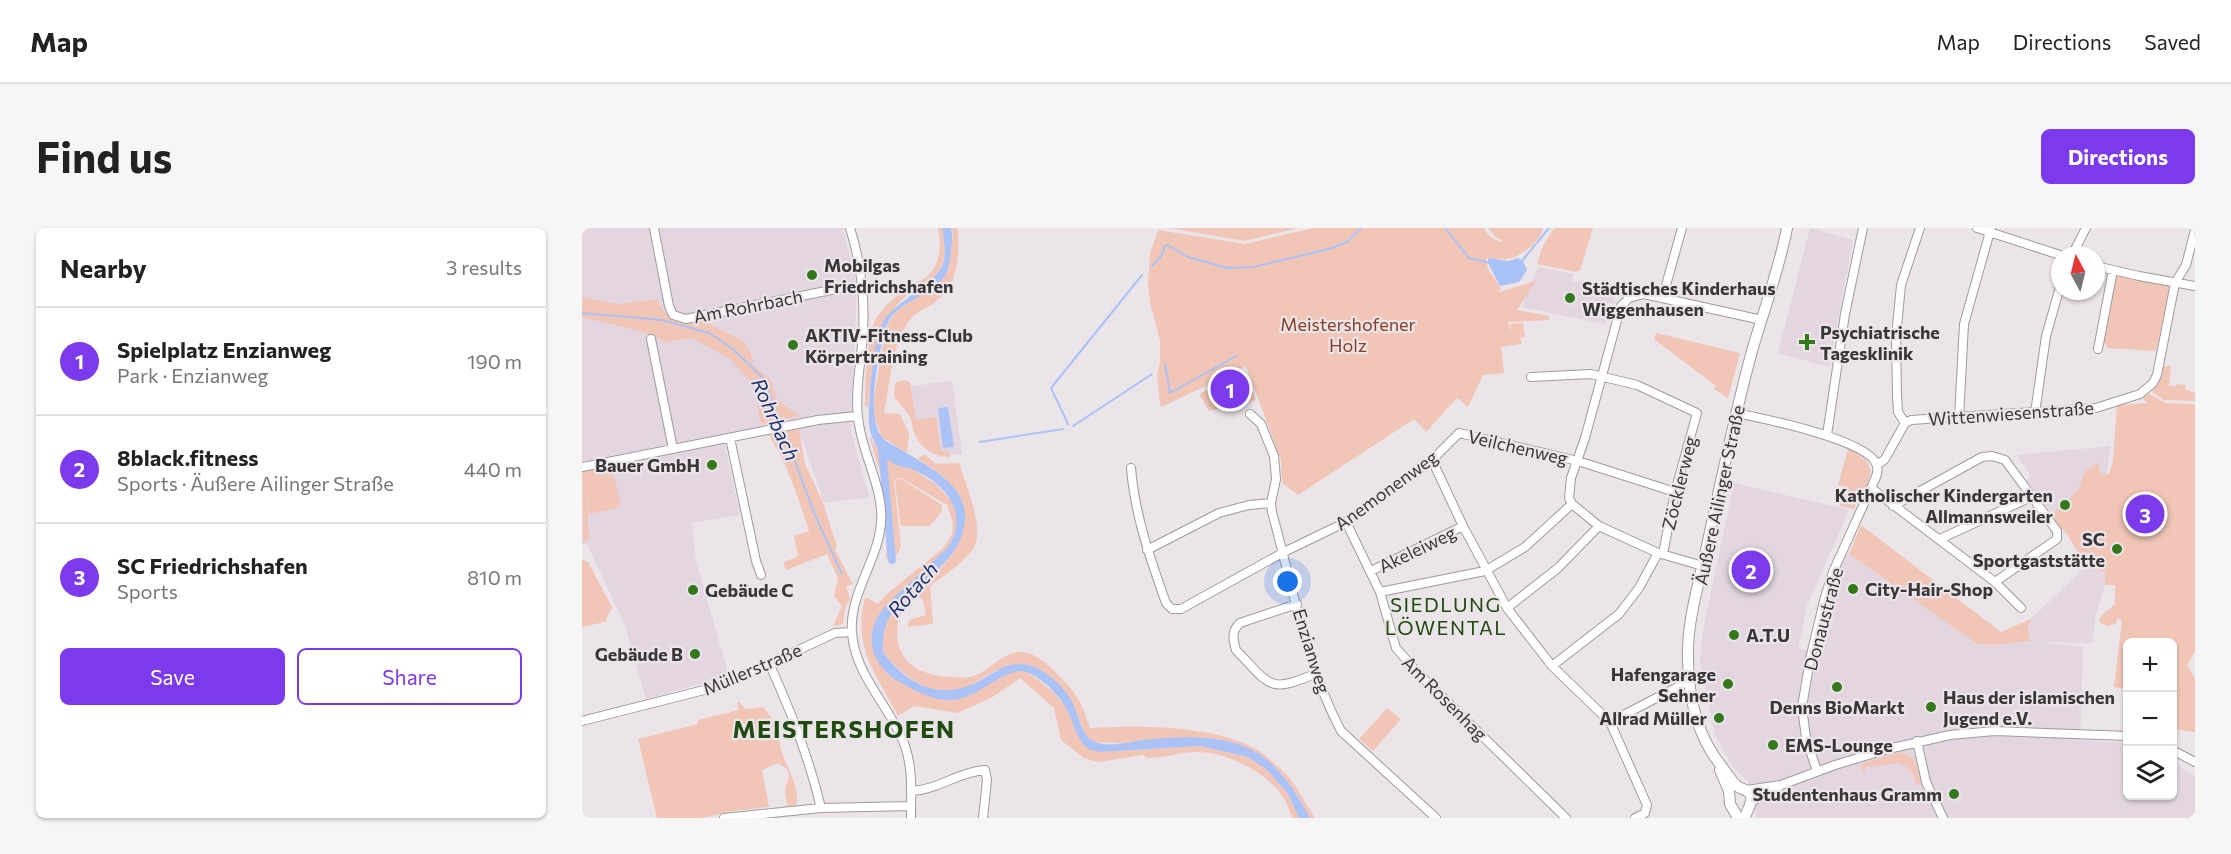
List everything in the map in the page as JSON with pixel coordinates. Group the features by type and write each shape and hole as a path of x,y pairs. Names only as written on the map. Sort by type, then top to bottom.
{"main road":[{"name":"Äußere Ailinger Straße","path":"1717,761 1702,735 1689,681 1688,645 1737,413 1775,280 1787,228"},
{"path":"1717,761 1751,796 1748,809 1736,813 1730,804 1730,795 1717,761"},
{"path":"1730,795 1734,790 1744,789"}],"street":[{"name":"Am Rohrbach","path":"654,228 669,306 673,315 686,318 840,288"},
{"path":"850,228 862,278 864,306 857,416 861,439 882,509 877,547 853,609 852,632 857,659 906,747 910,768 911,818"},
{"path":"1663,297 1682,228"},
{"path":"1827,435 1845,314 1863,228"},
{"path":"1905,423 1898,412 1896,330 1901,285 1920,228"},
{"path":"1977,228 1990,230 2051,252"},
{"path":"2077,246 2086,228"},
{"path":"1959,418 1964,324 1990,230"},
{"name":"Wittenwiesenstraße","path":"1905,423 1911,420 2096,408 2147,390 2157,375 2175,283 2186,265 2195,230"},
{"path":"2105,268 2195,286"},
{"path":"2098,349 2113,270"},
{"path":"1703,566 1660,553 1599,526 1572,504 1569,498 1571,478 1578,461 1621,306 1629,298 1644,294 1663,297 1762,320"},
{"path":"2035,413 2046,336 2056,300"},
{"path":"651,339 673,449"},
{"path":"1531,377 1578,373 1601,377"},
{"name":"Zöcklerweg","path":"1552,666 1619,614 1639,588 1660,553 1698,413 1637,385 1601,377"},
{"path":"1737,413 1827,435 1872,457 1877,469"},
{"name":"Enzianweg","path":"1250,414 1262,424 1274,456 1276,479 1271,502 1297,604 1331,712 1341,731 1436,818"},
{"path":"582,466 793,425 857,416"},
{"name":"Donaustraße","path":"1817,771 1806,738 1802,707 1810,659 1825,597 1833,572 1871,488 1877,469 1905,423"},
{"name":"Veilchenweg","path":"1459,433 1578,461 1675,492"},
{"name":"Anemonenweg","path":"1147,550 1166,603 1172,609 1181,609 1284,552 1346,522 1432,460 1459,433"},
{"path":"730,438 756,561 761,574"},
{"path":"1893,506 1982,457 1992,456 2005,460 2057,531 2057,538 1995,582"},
{"path":"1432,460 1485,571 1507,608 1552,666 1610,722 1647,805 1644,813 1635,818"},
{"path":"1131,468 1134,500 1147,550 1219,513 1271,502"},
{"path":"1871,488 1995,582 2021,608"},
{"path":"1940,539 2033,496"},
{"path":"1380,592 1485,571 1525,547 1572,504"},
{"name":"Am Rosenhag","path":"1346,522 1380,592 1396,648 1419,674 1566,818"},
{"name":"Akeleiweg","path":"1371,571 1463,526"},
{"path":"1507,608 1558,568 1599,526"},
{"path":"1297,604 1240,623 1235,627 1234,644 1236,650 1266,681 1277,686 1292,684 1317,673"},
{"name":"Müllerstraße","path":"582,722 692,694 732,681 835,633 852,632"},
{"path":"769,663 803,742 821,808"},
{"path":"1610,722 1689,681"},
{"path":"1744,789 1781,784 1917,741 1995,731 2123,736"},
{"path":"1917,741 1926,782 1943,818"},
{"path":"2177,753 2193,761"},
{"path":"911,791 927,789 954,777 985,770 987,780 983,818"},
{"path":"1748,809 1781,784"},
{"path":"724,818 821,808 911,806"}],"shaded area":[{"path":"582,228 843,228 857,287 851,431 869,497 824,503 796,422 724,441 740,515 692,523 696,561 729,676 646,699 625,625 587,544 582,544"},
{"path":"1810,228 1853,240 1829,367 1778,353"},
{"name":"Städtisches Kinderhaus Wiggenhausen","path":"1540,267 1573,274 1572,281 1601,285 1609,289 1614,295 1616,305 1608,303 1605,324 1522,307 1537,269"},
{"path":"952,381 962,454 938,457 934,422 916,424 911,386"},
{"name":"Katholischer Kindergarten Allmannsweiler","path":"2110,446 2106,482 2063,528 2026,480 2031,476 2017,455"},
{"path":"1734,483 1849,510 1807,606 1798,648 1814,653 1834,579 1842,560 1849,554 1977,644 1994,645 2030,641 2028,629 2031,619 2086,566 2105,572 2105,585 2096,614 2092,643 2040,642 2083,647 2080,740 2123,743 2123,800 2177,800 2177,763 2195,776 2195,818 1757,818 1748,782 1733,767 1715,735 1700,662 1704,625"}],"green space":[{"path":"938,228 942,228 944,246 941,269 898,304 886,323 875,351 868,408 865,405 866,372 874,324 882,310 900,293 928,276 932,271 939,254"},
{"path":"951,228 958,230 958,249 951,284 939,299 915,315 907,324 892,368 884,413 900,414 909,433 907,453 882,437 874,416 874,398 886,327 895,313 948,270 953,234"},
{"path":"1170,228 1298,228 1245,241"},
{"name":"Meistershofener Holz","path":"1313,228 1484,228 1492,238 1504,242 1488,228 1543,228 1534,243 1517,256 1504,259 1486,258 1488,269 1501,288 1499,292 1536,281 1517,310 1549,316 1549,320 1508,322 1511,334 1510,324 1523,323 1525,337 1520,338 1522,344 1501,347 1504,373 1483,375 1468,407 1457,398 1426,432 1414,419 1298,495 1282,483 1281,460 1246,366 1162,407 1160,405 1157,374 1160,362 1160,340 1150,303 1148,284 1150,254 1158,230 1245,244"},
{"path":"1554,228 1593,228 1580,270 1576,272 1537,264 1542,248"},
{"path":"2116,274 2168,285 2170,288 2156,351 2107,348 2107,345 2103,344"},
{"path":"582,297 619,304 657,299 667,314 673,317 687,319 714,316 710,324 743,341 751,354 753,365 770,379 777,400 800,416 761,424 753,385 730,359 692,338 666,342 639,331 582,317"},
{"path":"1656,333 1740,353 1728,398 1714,389 1716,386 1654,339"},
{"path":"2163,366 2171,366 2169,385 2176,387 2176,384 2186,385 2185,389 2195,393 2195,401 2164,400 2152,392 2162,376"},
{"path":"1242,373 1246,376 1256,400 1209,411 1199,394"},
{"path":"904,380 910,382 916,420 936,417 941,451 948,451 950,457 928,450 916,438 911,420 896,400 894,393 896,382"},
{"path":"2149,394 2166,403 2195,404 2195,651 2187,665 2195,678 2195,732 2177,730 2177,638 2123,638 2123,688 2114,687 2122,620 2117,619 2116,624 2107,626 2099,622 2100,617 2115,604 2115,585 2105,585 2105,572 2086,566 2067,534 2050,517 2078,490 2085,471 2098,463 2101,475 2109,474 2113,461 2117,405 2148,403 2159,408 2145,401 2143,397"},
{"path":"799,429 805,464 822,500 837,546 835,550 853,584 846,586 850,599 845,608 843,624 833,626 842,606 834,596 838,578 827,554 786,570 783,563 798,556 794,536 809,531 787,470 769,435"},
{"path":"870,435 873,443 898,466 911,468 937,485 953,503 957,512 955,536 948,547 931,563 872,633 893,678 918,692 937,698 1001,678 1011,672 1024,671 1053,692 1066,707 1077,731 1100,752 1200,746 1248,757 1267,770 1288,794 1299,818 1292,818 1278,790 1258,772 1219,755 1193,752 1153,758 1143,755 1098,762 1084,758 1061,740 1054,708 1020,678 991,698 957,713 914,706 898,716 874,673 864,646 862,615 865,597 878,604 943,548 952,534 953,523 947,505 901,478 897,478 894,482 901,546 898,554 893,553 890,559 886,559 890,520 887,484 881,475"},
{"path":"1848,449 1859,455 1870,468 1868,482 1854,509 1840,506 1844,486 1838,485"},
{"path":"924,454 936,464 959,463 976,519 977,530 973,549 964,560 930,586 933,624 908,627 909,620 926,615 923,600 915,594 905,608 898,623 897,635 899,646 908,662 932,674 968,677 978,674 1011,654 1028,653 1042,660 1071,689 1080,702 1090,728 1177,729 1222,736 1242,742 1262,753 1284,772 1315,818 1310,818 1298,796 1276,768 1219,739 1182,738 1124,743 1094,742 1086,736 1070,698 1040,670 998,670 962,690 950,692 928,688 917,683 898,668 883,652 884,630 889,617 900,603 944,565 958,543 965,520 964,509 951,485 940,474 918,459"},
{"path":"612,470 614,475 587,479 614,476 621,505 617,508 589,514 587,491 589,540 583,542 582,472"},
{"path":"897,479 901,479 942,505 942,511 930,526 901,526 895,483"},
{"path":"1861,525 2001,632 2031,619 2028,629 2030,641 1994,645 1977,644 1849,554"},
{"path":"582,559 588,562 612,607 605,622 582,627"},
{"path":"739,702 745,709 763,707 772,719 795,786 796,806 783,807 788,804 785,793 789,776 787,769 778,763 762,770 769,807 733,811 702,818 657,818 638,739 698,724 698,720 739,710 737,703"},
{"path":"1387,708 1401,719 1373,751 1359,739"},
{"path":"1904,753 1912,758 1921,784 1917,785 1912,771 1908,771 1907,764 1865,767 1865,772 1862,772 1861,766 1864,763"}],"water":[{"name":"Rotach","path":"942,228 951,228 952,231 948,270 942,280 902,307 889,321 877,369 874,415 877,427 884,439 932,469 952,485 964,506 965,519 957,547 948,559 905,599 888,619 884,631 883,652 903,674 915,682 939,690 967,687 1011,665 1030,665 1050,676 1066,692 1085,733 1093,741 1099,743 1118,744 1187,737 1218,739 1247,747 1275,767 1295,792 1310,818 1299,818 1288,794 1267,770 1248,757 1200,746 1100,752 1088,749 1080,740 1063,703 1049,687 1032,674 1018,671 961,699 944,700 922,694 896,680 879,663 872,644 875,623 887,605 948,547 956,522 951,500 944,491 924,475 887,459 874,442 869,423 872,370 880,328 890,313 940,271 944,256"},
{"path":"1488,258 1509,261 1518,258 1523,261 1527,270 1519,282 1500,286 1488,263"},
{"path":"948,407 954,447 943,448 938,408"}],"waterway":[{"path":"1152,266 1167,245 1188,257 1227,268 1253,267 1329,249 1347,242 1361,228"},
{"path":"1445,228 1469,258 1490,263"},
{"path":"1521,262 1549,228"},
{"path":"1068,424 1051,388 1142,275"},
{"name":"Rohrbach","path":"582,313 662,320 709,333 733,349 760,375 781,424"},
{"path":"1165,364 1170,393 1236,356"},
{"path":"1073,426 1152,374"},
{"name":"Rohrbach","path":"783,429 815,515 842,574"},
{"path":"980,442 1063,429"},
{"path":"882,449 892,560"}],"place":[{"name":"Mobilgas Friedrichshafen","path":"812,275"},
{"name":"Städtisches Kinderhaus Wiggenhausen","path":"1570,298"},
{"name":"Psychiatrische Tagesklinik","path":"1807,342"},
{"name":"AKTIV-Fitness-Club Körpertraining","path":"793,345"},
{"name":"Spielplatz Enzianweg","path":"1230,389"},
{"name":"Bauer GmbH","path":"712,465"},
{"name":"Katholischer Kindergarten Allmannsweiler","path":"2065,505"},
{"name":"SC Friedrichshafen","path":"2145,514"},
{"name":"SC Sportgaststätte","path":"2117,549"},
{"name":"8black.fitness","path":"1751,570"},
{"name":"City-Hair-Shop","path":"1853,589"},
{"name":"Gebäude C","path":"693,590"},
{"name":"A.T.U","path":"1734,635"},
{"name":"Gebäude B","path":"695,654"},
{"name":"Hafengarage Sehner","path":"1728,684"},
{"name":"Denns BioMarkt","path":"1837,687"},
{"name":"Haus der islamischen Jugend e.V.","path":"1931,707"},
{"name":"Allrad Müller","path":"1719,718"},
{"name":"EMS-Lounge","path":"1773,745"},
{"name":"Studentenhaus Gramm","path":"1954,794"}],"district":[{"name":"SIEDLUNG LÖWENTAL","path":"1446,616"},
{"name":"MEISTERSHOFEN","path":"844,728"}]}
